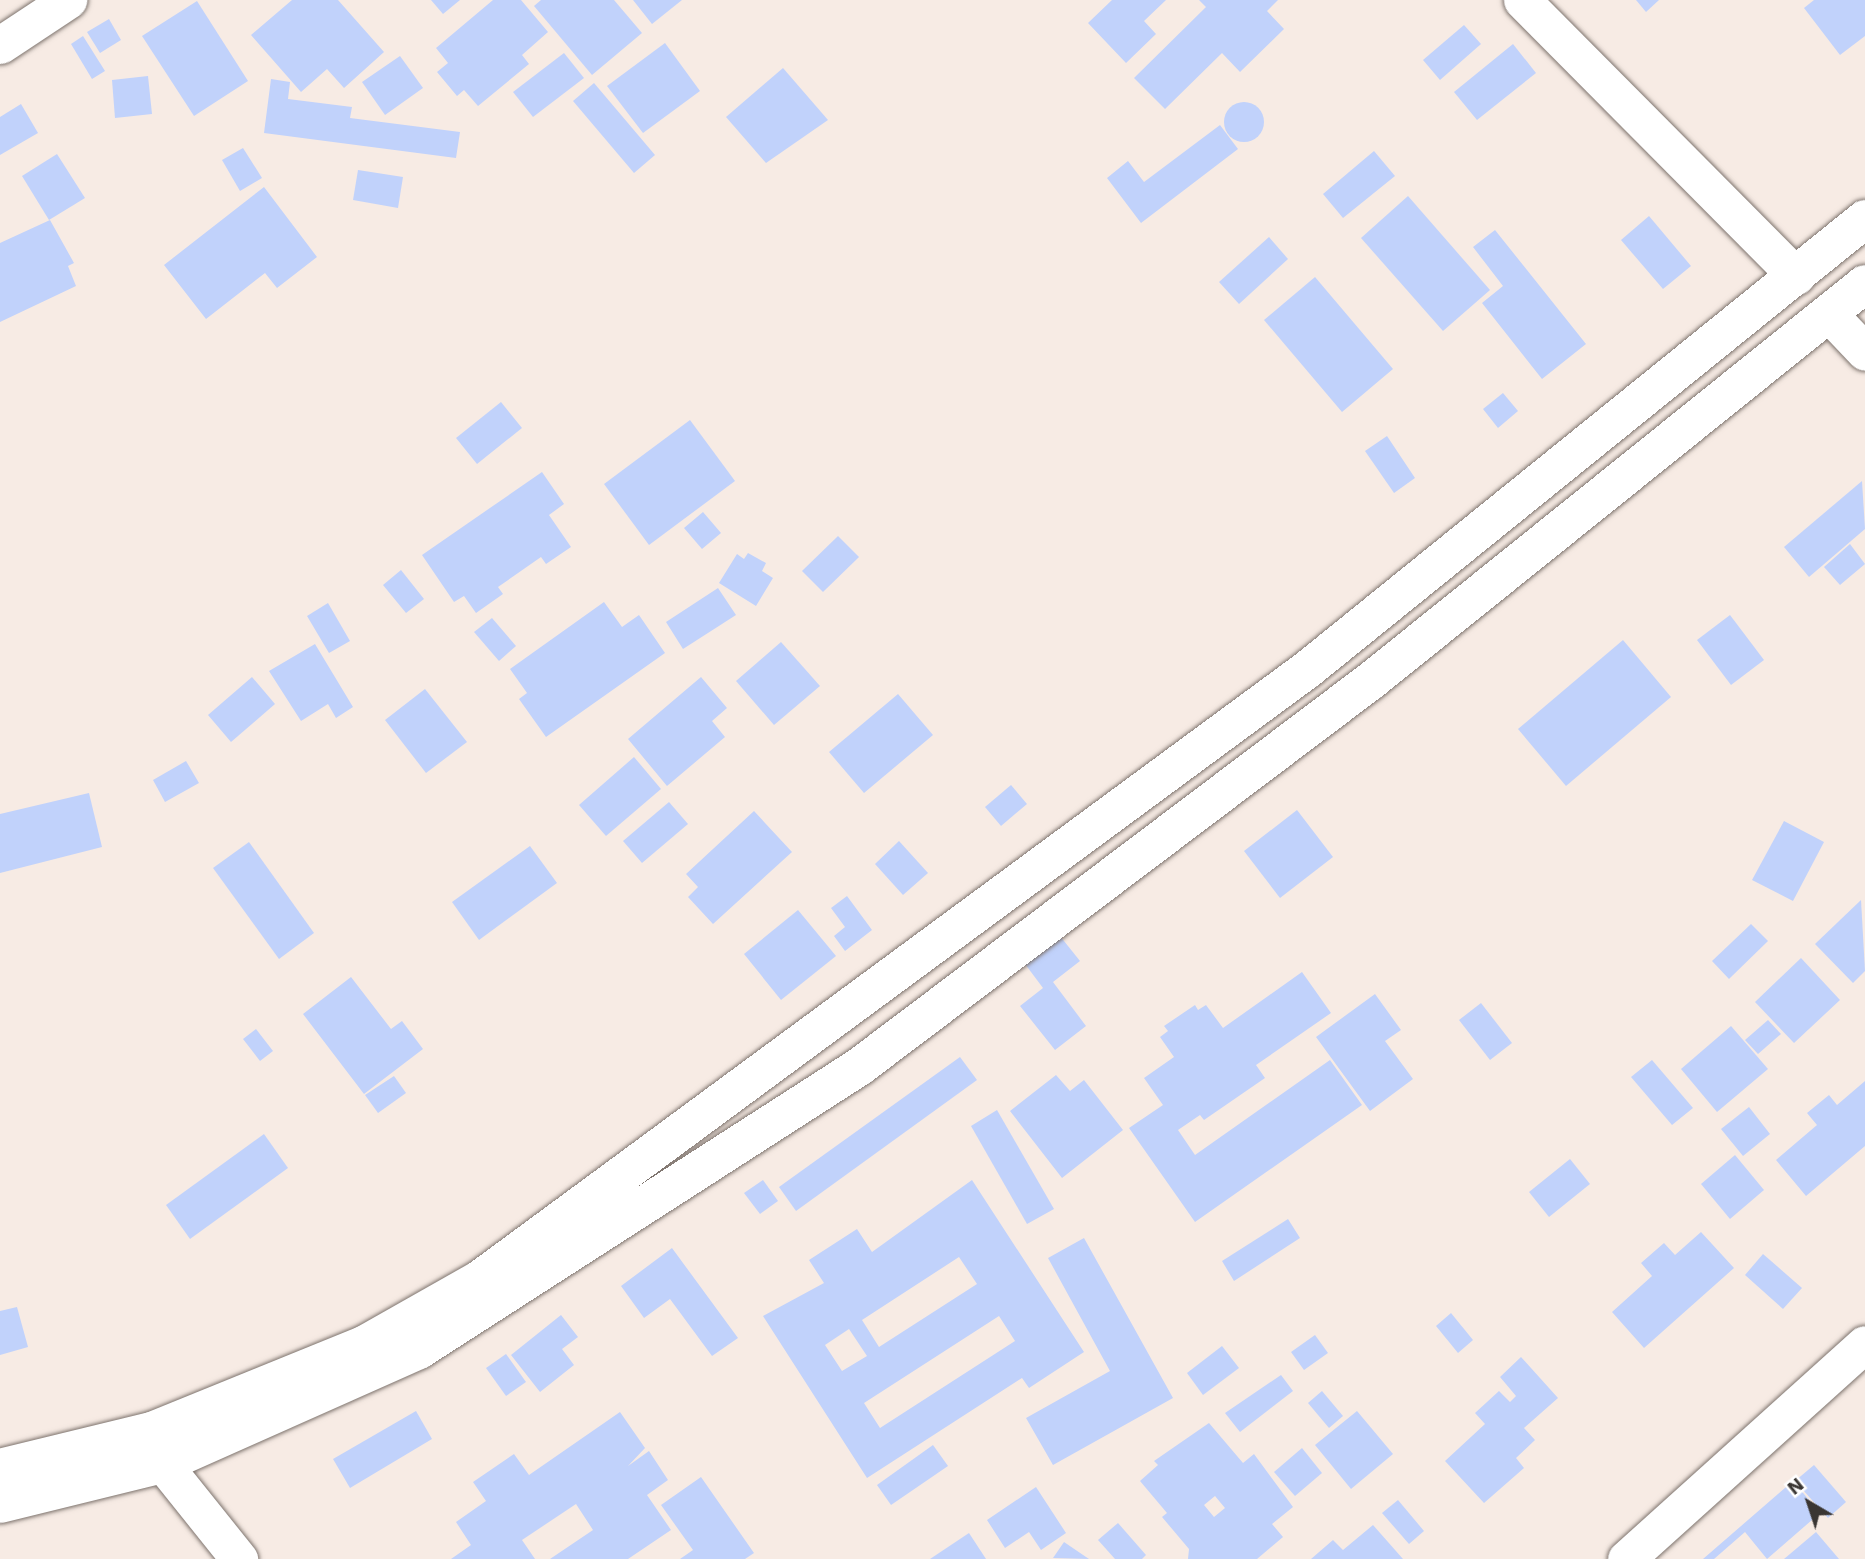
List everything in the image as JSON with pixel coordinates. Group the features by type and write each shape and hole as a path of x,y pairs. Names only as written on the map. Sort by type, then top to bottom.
{"street":[{"path":"0,45 68,0"},
{"path":"1522,0 1796,276"},
{"path":"0,1468 158,1448 364,1345 479,1280 1308,669 1865,219"},
{"path":"0,1504 419,1350 859,1067 1372,680 1865,284"},
{"path":"1829,314 1865,352"},
{"path":"1626,1559 1865,1344"},
{"path":"158,1448 239,1559"}],"building":[{"path":"292,0 338,0 384,52 344,88 327,69 301,92 251,35"},
{"path":"431,0 460,0 443,14"},
{"path":"493,0 521,0 548,32 522,55 529,64 478,106 464,90 457,96 437,72 448,63 436,48"},
{"path":"541,0 614,0 642,33 592,75 534,6"},
{"path":"633,0 682,0 652,24"},
{"path":"1112,0 1166,0 1144,21 1156,34 1126,63 1088,23"},
{"path":"1199,0 1278,0 1267,11 1284,29 1240,72 1222,53 1165,109 1134,78 1206,7"},
{"path":"1636,0 1659,0 1646,12"},
{"path":"1814,0 1865,0 1865,36 1840,55 1804,8"},
{"path":"197,1 248,81 194,116 142,36"},
{"path":"109,19 121,40 100,53 87,32"},
{"path":"1464,25 1481,44 1440,80 1423,60"},
{"path":"83,36 105,71 92,79 71,44"},
{"path":"665,43 700,91 643,133 607,86"},
{"path":"1513,44 1536,73 1477,120 1454,92"},
{"path":"564,53 584,78 533,117 513,92"},
{"path":"400,56 423,88 385,115 362,82"},
{"path":"783,68 828,120 766,163 726,117"},
{"path":"148,76 152,114 115,118 112,80"},
{"path":"271,79 290,82 288,99 352,107 350,118 460,132 456,158 264,133"},
{"path":"594,83 655,155 634,173 573,101"},
{"path":"1244,102 1258,108 1264,122 1258,136 1244,142 1230,136 1224,122 1230,108"},
{"path":"21,104 38,133 0,155 0,117"},
{"path":"1220,125 1238,149 1141,223 1107,178 1128,161 1144,182"},
{"path":"243,148 262,178 240,191 222,160"},
{"path":"1374,151 1395,176 1343,218 1323,194"},
{"path":"57,154 85,198 49,220 22,176"},
{"path":"358,170 403,177 398,208 353,200"},
{"path":"264,187 317,257 277,288 265,273 206,319 164,265"},
{"path":"1408,196 1490,290 1443,331 1361,238"},
{"path":"1649,216 1691,266 1663,289 1621,240"},
{"path":"50,220 74,263 68,266 76,286 0,322 0,243"},
{"path":"1495,230 1586,344 1542,379 1482,303 1503,286 1473,247"},
{"path":"1269,237 1288,259 1239,304 1219,282"},
{"path":"1315,277 1393,369 1342,412 1264,320"},
{"path":"1503,393 1518,411 1498,428 1483,409"},
{"path":"501,402 522,428 477,464 456,438"},
{"path":"690,420 735,481 649,545 604,484"},
{"path":"1387,436 1415,478 1394,493 1365,451"},
{"path":"542,472 564,504 549,515 571,547 546,564 541,557 498,587 503,594 476,613 464,596 454,602 422,555"},
{"path":"1862,481 1865,529 1809,577 1784,547"},
{"path":"703,512 721,533 702,549 684,528"},
{"path":"838,536 859,557 823,592 802,571"},
{"path":"1850,544 1865,564 1840,585 1824,567"},
{"path":"748,553 766,563 762,571 773,578 756,606 719,583 737,554 744,559"},
{"path":"401,570 424,599 406,613 383,585"},
{"path":"718,588 736,615 683,649 666,622"},
{"path":"604,602 622,627 639,615 665,653 546,737 519,699 527,693 510,669"},
{"path":"328,603 350,641 329,653 307,616"},
{"path":"1730,615 1764,660 1731,685 1697,640"},
{"path":"492,618 516,646 499,661 474,632"},
{"path":"1623,640 1671,697 1566,786 1518,729"},
{"path":"781,642 820,686 774,725 736,681"},
{"path":"315,644 353,707 336,718 328,704 301,721 269,671"},
{"path":"252,677 275,704 231,742 208,715"},
{"path":"701,677 727,708 712,721 725,737 667,786 628,739"},
{"path":"425,689 467,742 426,773 385,720"},
{"path":"898,694 933,735 864,793 829,752"},
{"path":"634,757 661,789 606,836 579,805"},
{"path":"186,761 199,783 165,802 153,780"},
{"path":"1011,785 1027,804 1001,826 985,807"},
{"path":"89,793 102,847 0,873 0,814"},
{"path":"669,802 688,824 642,863 623,841"},
{"path":"1297,810 1333,857 1280,898 1244,851"},
{"path":"754,811 792,852 713,924 688,897 698,887 686,874"},
{"path":"1784,821 1824,842 1793,901 1752,880"},
{"path":"899,841 928,873 903,895 875,864"},
{"path":"249,842 314,933 279,959 213,868"},
{"path":"530,846 557,883 479,940 452,902"},
{"path":"847,896 872,930 845,951 834,936 845,927 831,908"},
{"path":"1861,900 1865,971 1853,983 1815,944"},
{"path":"798,910 836,956 781,1000 744,954"},
{"path":"1751,924 1768,941 1729,979 1712,961"},
{"path":"1060,936 1080,961 1053,982 1086,1026 1055,1050 1020,1006 1043,988 1025,964"},
{"path":"1801,958 1840,1000 1794,1043 1755,1002"},
{"path":"1302,972 1331,1013 1256,1065 1265,1078 1204,1120 1200,1115 1178,1130 1195,1155 1330,1060 1362,1105 1195,1222 1129,1128 1163,1105 1144,1078 1174,1057 1160,1037 1168,1031 1164,1026 1195,1005 1198,1010 1206,1005 1223,1028"},
{"path":"351,977 391,1029 402,1021 423,1049 364,1094 303,1014"},
{"path":"1375,994 1401,1030 1385,1041 1413,1079 1370,1111 1316,1037"},
{"path":"1481,1003 1512,1043 1490,1060 1459,1020"},
{"path":"1768,1020 1781,1034 1758,1054 1745,1040"},
{"path":"1731,1026 1768,1069 1717,1112 1681,1069"},
{"path":"256,1029 273,1051 260,1061 243,1039"},
{"path":"960,1057 977,1080 796,1211 779,1187"},
{"path":"1652,1060 1693,1108 1672,1125 1631,1077"},
{"path":"1056,1075 1070,1091 1084,1080 1123,1130 1062,1178 1010,1111"},
{"path":"394,1076 406,1093 378,1113 365,1095"},
{"path":"1865,1081 1865,1146 1806,1196 1776,1160 1817,1125 1807,1113 1829,1095 1837,1105"},
{"path":"1749,1107 1770,1134 1743,1156 1721,1129"},
{"path":"997,1110 1054,1209 1027,1224 971,1126"},
{"path":"264,1134 288,1168 190,1239 166,1205"},
{"path":"1735,1155 1764,1190 1730,1219 1701,1184"},
{"path":"1570,1159 1590,1184 1549,1217 1529,1192"},
{"path":"763,1180 778,1201 760,1214 744,1193"},
{"path":"972,1180 1084,1352 1029,1388 1022,1378 867,1478 763,1316 824,1283 809,1260 857,1229 872,1252","holes":["959,1257 977,1284 879,1347 862,1320","999,1316 1015,1341 880,1428 864,1403","849,1329 867,1356 842,1371 825,1345"]},
{"path":"1288,1219 1300,1238 1234,1281 1222,1261"},
{"path":"1701,1232 1734,1268 1644,1348 1612,1312 1652,1276 1641,1263 1664,1243 1675,1255"},
{"path":"1084,1238 1173,1398 1053,1465 1026,1418 1110,1371 1048,1258"},
{"path":"672,1248 738,1338 712,1356 670,1299 644,1318 621,1286"},
{"path":"1763,1254 1802,1288 1783,1309 1745,1275"},
{"path":"17,1307 28,1347 0,1355 0,1311"},
{"path":"1451,1313 1473,1340 1458,1353 1436,1326"},
{"path":"561,1315 578,1337 562,1349 574,1365 540,1392 511,1355"},
{"path":"1315,1335 1328,1353 1304,1370 1291,1352"},
{"path":"1222,1346 1239,1368 1203,1395 1187,1373"},
{"path":"506,1354 526,1382 506,1396 486,1368"},
{"path":"1521,1357 1558,1398 1524,1428 1535,1440 1516,1458 1524,1468 1484,1503 1445,1461 1485,1424 1475,1413 1499,1391 1510,1402 1516,1396 1500,1377"},
{"path":"1281,1375 1293,1391 1240,1432 1225,1413"},
{"path":"1322,1391 1343,1416 1329,1428 1308,1403"},
{"path":"416,1411 432,1439 350,1488 333,1459"},
{"path":"1357,1411 1393,1454 1351,1489 1315,1445"},
{"path":"620,1412 645,1448 628,1466 649,1451 668,1480 647,1495 671,1530 628,1559 550,1559 593,1530 576,1504 522,1540 535,1559 451,1559 471,1545 456,1522 486,1501 473,1482 514,1454 529,1475"},
{"path":"1209,1423 1243,1463 1254,1454 1293,1507 1272,1524 1283,1537 1257,1559 1188,1559 1189,1549 1162,1517 1167,1513 1140,1481 1158,1465 1154,1461","holes":["1215,1496 1225,1508 1214,1517 1204,1505"]},
{"path":"933,1445 948,1466 891,1505 877,1485"},
{"path":"1302,1448 1322,1473 1295,1496 1274,1472"},
{"path":"1814,1465 1846,1502 1828,1518 1795,1481"},
{"path":"701,1477 754,1553 745,1559 680,1559 693,1550 661,1505"},
{"path":"1793,1481 1820,1513 1767,1559 1745,1532 1714,1559 1703,1559"},
{"path":"1036,1487 1066,1533 1041,1550 1029,1532 1005,1548 987,1520"},
{"path":"1398,1500 1424,1531 1409,1544 1382,1513"},
{"path":"1118,1523 1146,1555 1142,1559 1115,1559 1098,1540"},
{"path":"1373,1525 1403,1559 1311,1559 1333,1540 1343,1550"},
{"path":"1816,1532 1839,1559 1784,1559"},
{"path":"969,1533 986,1559 930,1559"},
{"path":"1064,1542 1089,1559 1053,1558"}]}
